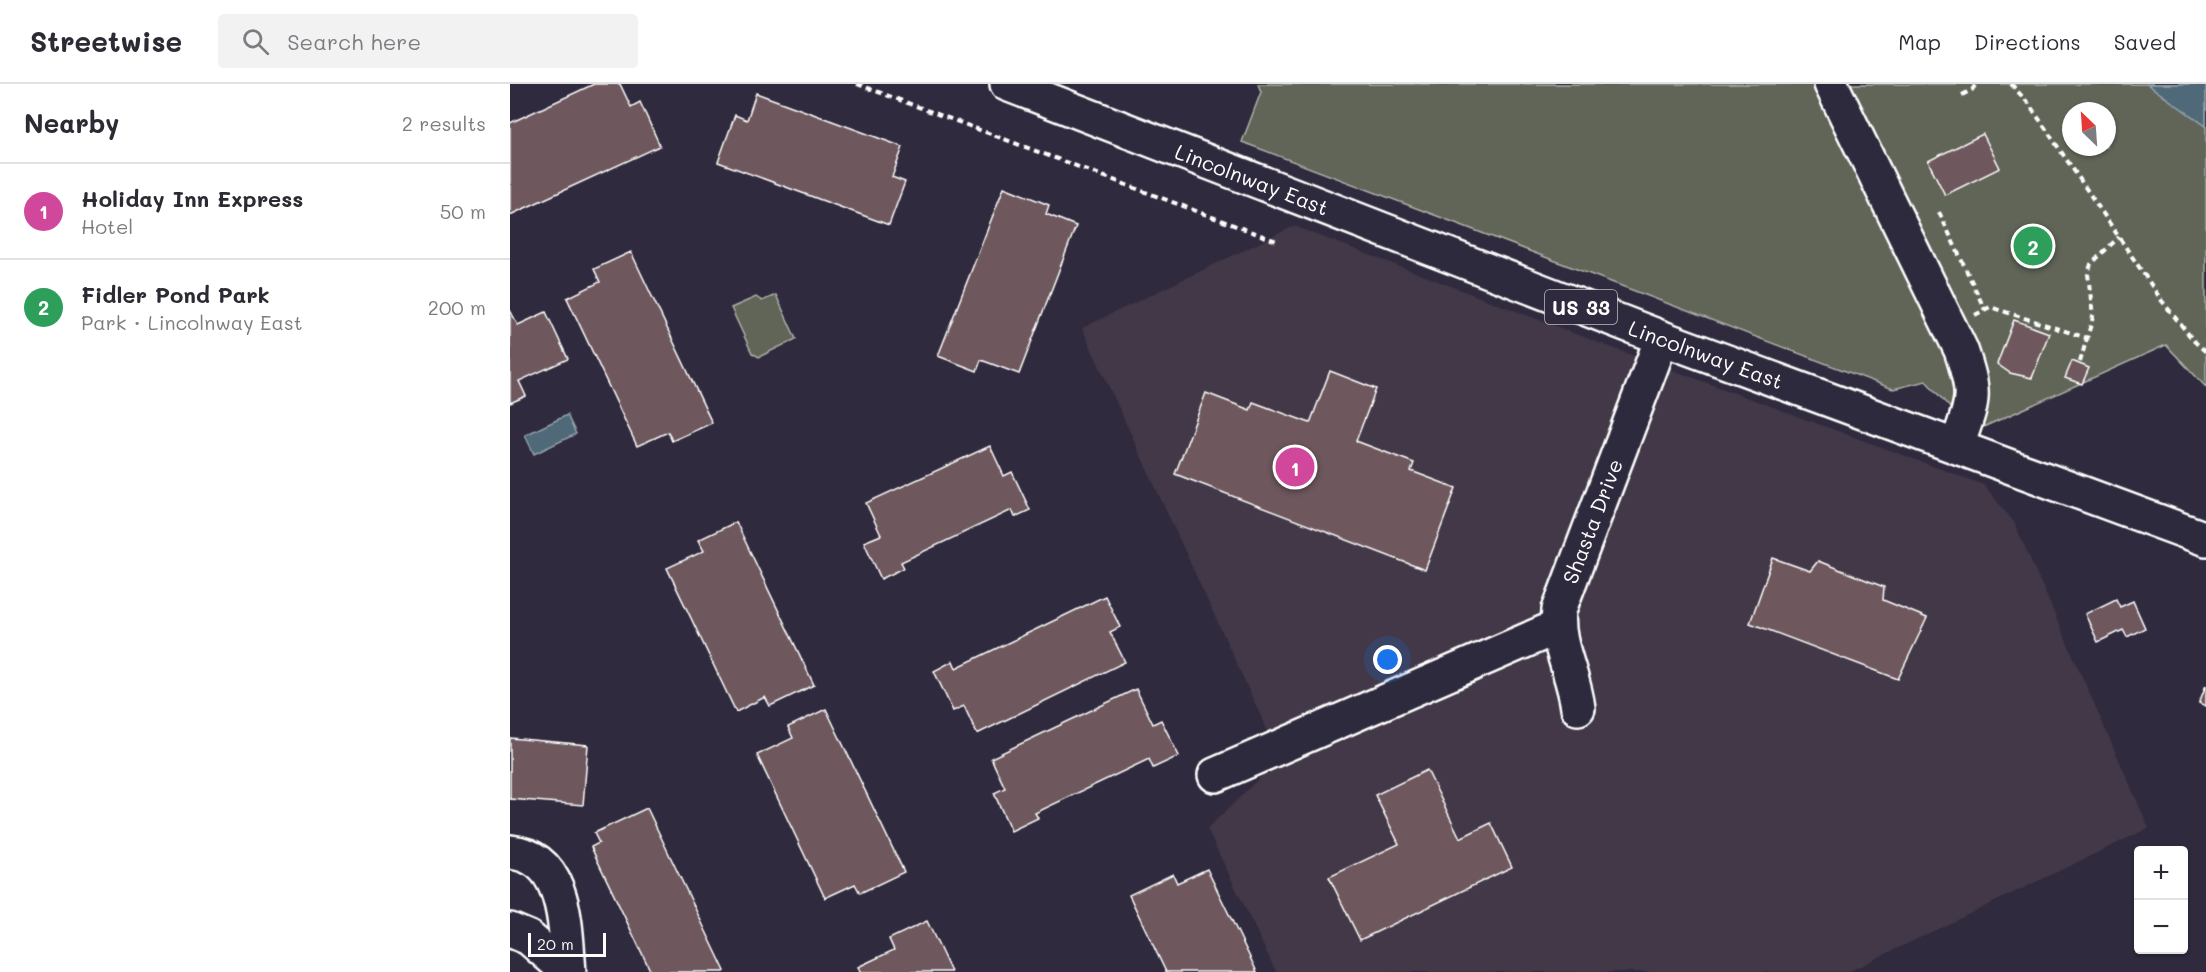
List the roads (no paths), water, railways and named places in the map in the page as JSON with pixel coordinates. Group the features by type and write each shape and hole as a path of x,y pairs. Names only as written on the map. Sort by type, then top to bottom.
{"main road":[{"name":"Lincolnway East","path":"1007,84 1662,338 2206,539"},
{"path":"1832,84 1950,327 1973,385 1973,400 1957,446"},
{"name":"Shasta Drive","path":"1578,708 1576,688 1557,627 1565,590 1608,485 1662,338"},
{"path":"1215,775 1557,627"},
{"path":"510,852 520,853 545,867 560,893 569,972"},
{"path":"510,930 530,939 569,972"}],"water":[{"path":"2147,84 2206,84 2206,126"},
{"path":"567,415 576,434 534,454 525,435"}],"place":[{"name":"Fidler Pond Park","path":"2033,246"},
{"name":"Holiday Inn Express","path":"1295,467"}]}
